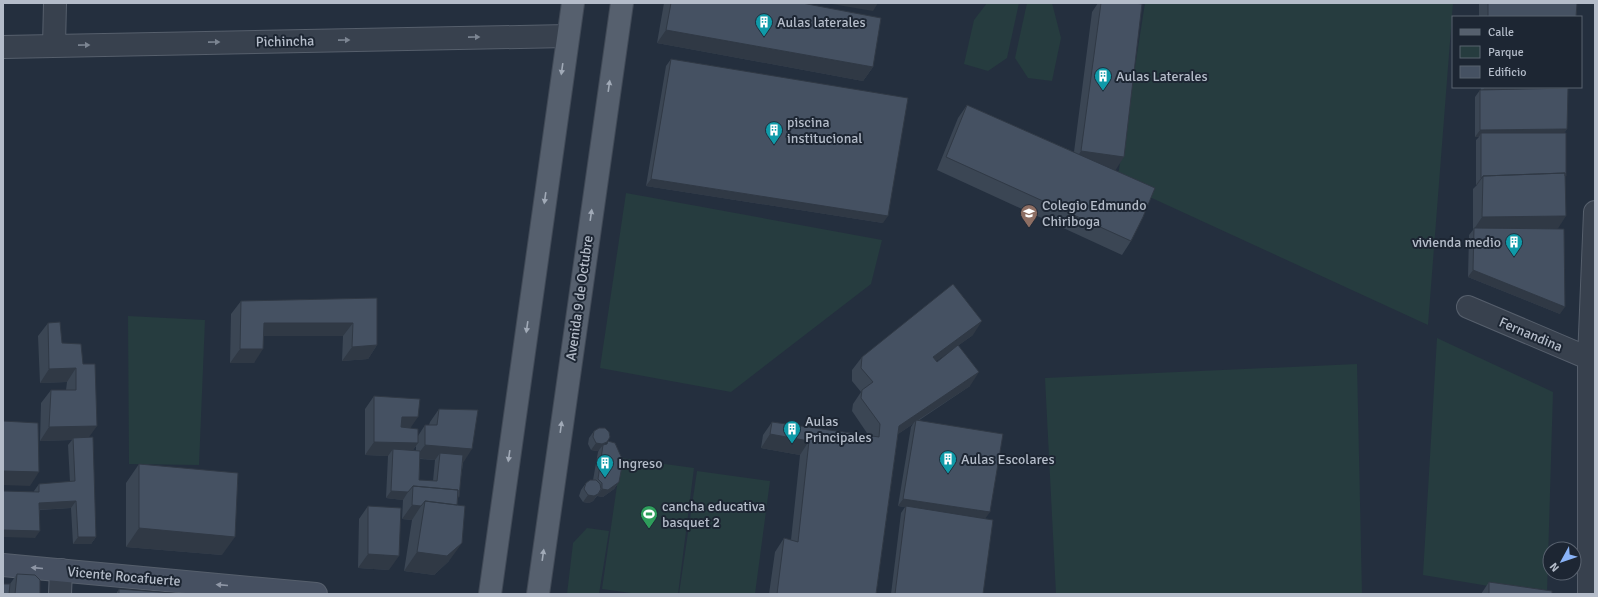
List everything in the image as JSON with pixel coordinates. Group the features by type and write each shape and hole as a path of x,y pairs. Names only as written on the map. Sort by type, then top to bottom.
{"main road":[{"path":"490,594 567,36 573,3"},
{"name":"Avenida 9 de Octubre","path":"538,594 622,3"},
{"name":"Vicente Rocafuerte","path":"3,565 316,594"}],"street":[{"path":"54,45 55,3"},
{"name":"Pichincha","path":"3,47 567,36"},
{"path":"1589,594 1595,212"},
{"name":"Fernandina","path":"1468,307 1592,360"},
{"path":"60,594 61,570"}],"green space":[{"path":"987,3 1019,3 1007,58 988,71 964,64 974,20"},
{"path":"1027,3 1052,3 1061,38 1052,81 1028,78 1015,58"},
{"path":"1145,3 1453,3 1428,325 1117,182"},
{"path":"626,193 882,240 871,284 731,392 600,368"},
{"path":"128,316 205,320 199,465 129,464"},
{"path":"1437,338 1553,392 1549,541 1542,541 1542,581 1547,581 1547,594 1537,594 1423,575"},
{"path":"1357,364 1362,594 1056,594 1045,378"},
{"name":"cancha educativa basquet 2","path":"621,458 694,468 678,594 638,594 602,589"},
{"path":"697,471 770,481 755,594 679,594"},
{"path":"587,528 609,531 599,594 567,594 573,543"}],"building":[{"name":"Aulas laterales","path":"671,3 802,3 881,18 873,67 666,30"},
{"name":"Aulas Laterales","path":"1101,3 1142,4 1124,157 1081,151"},
{"path":"1488,3 1577,3 1576,16 1488,16"},
{"name":"piscina institucional","path":"671,59 908,98 888,216 651,179"},
{"path":"1568,88 1567,129 1480,130 1480,90"},
{"path":"967,105 1155,188 1131,241 946,157"},
{"path":"1481,133 1566,133 1566,176 1565,173 1483,176 1481,178"},
{"path":"1565,173 1566,216 1482,217 1483,176"},
{"name":"vivienda medio","path":"1474,228 1564,229 1565,307 1473,270"},
{"name":"Aulas Principales","path":"953,284 982,321 933,357 937,362 958,345 979,372 899,426 876,594 777,594 784,538 798,542 809,441 770,434 772,422 879,437 880,424 861,398 862,390 873,382 861,368 862,357"},
{"path":"377,298 377,345 352,347 353,323 264,323 263,349 240,349 241,301"},
{"path":"60,322 62,343 81,344 83,364 95,364 97,426 49,427 51,390 76,390 76,368 49,369 48,323"},
{"path":"374,396 420,399 418,417 402,417 401,427 418,429 418,443 374,442"},
{"path":"439,409 478,410 472,449 425,445 425,425 437,425"},
{"name":"Aulas Escolares","path":"916,420 1003,434 990,512 903,499"},
{"path":"3,421 38,423 39,472 3,471"},
{"path":"599,428 605,428 609,432 610,437 607,442 602,444 596,443 593,437 594,431"},
{"path":"93,437 96,537 78,537 76,501 39,503 40,531 3,530 3,491 39,492 39,484 75,481 73,438"},
{"name":"Ingreso","path":"608,441 615,443 623,461 619,482 608,490 602,489 602,483 598,479 603,445 607,444"},
{"path":"393,449 420,451 419,480 437,481 440,453 463,455 459,497 458,490 413,486 408,492 391,491"},
{"path":"139,464 238,473 235,537 139,528"},
{"path":"590,480 596,480 600,484 601,489 598,494 594,496 588,495 584,489 586,483"},
{"path":"413,486 458,490 457,505 425,501 421,506 412,505"},
{"path":"425,501 465,506 462,543 447,556 417,552"},
{"path":"368,506 401,508 399,556 368,554"},
{"path":"906,506 993,520 983,594 895,594"},
{"path":"17,574 35,575 40,580 40,594 15,594"},
{"path":"1489,582 1552,591 1552,594 1489,594"},
{"path":"3,584 10,584 9,594 3,594"},
{"path":"119,589 185,594 119,594"}],"place":[{"name":"Aulas laterales","path":"764,37"},
{"name":"Aulas Laterales","path":"1103,91"},
{"name":"piscina institucional","path":"774,145"},
{"name":"Colegio Edmundo Chiriboga","path":"1029,228"},
{"name":"vivienda medio","path":"1514,257"},
{"name":"Aulas Principales","path":"792,444"},
{"name":"Aulas Escolares","path":"948,474"},
{"name":"Ingreso","path":"605,478"},
{"name":"cancha educativa basquet 2","path":"649,529"}]}
